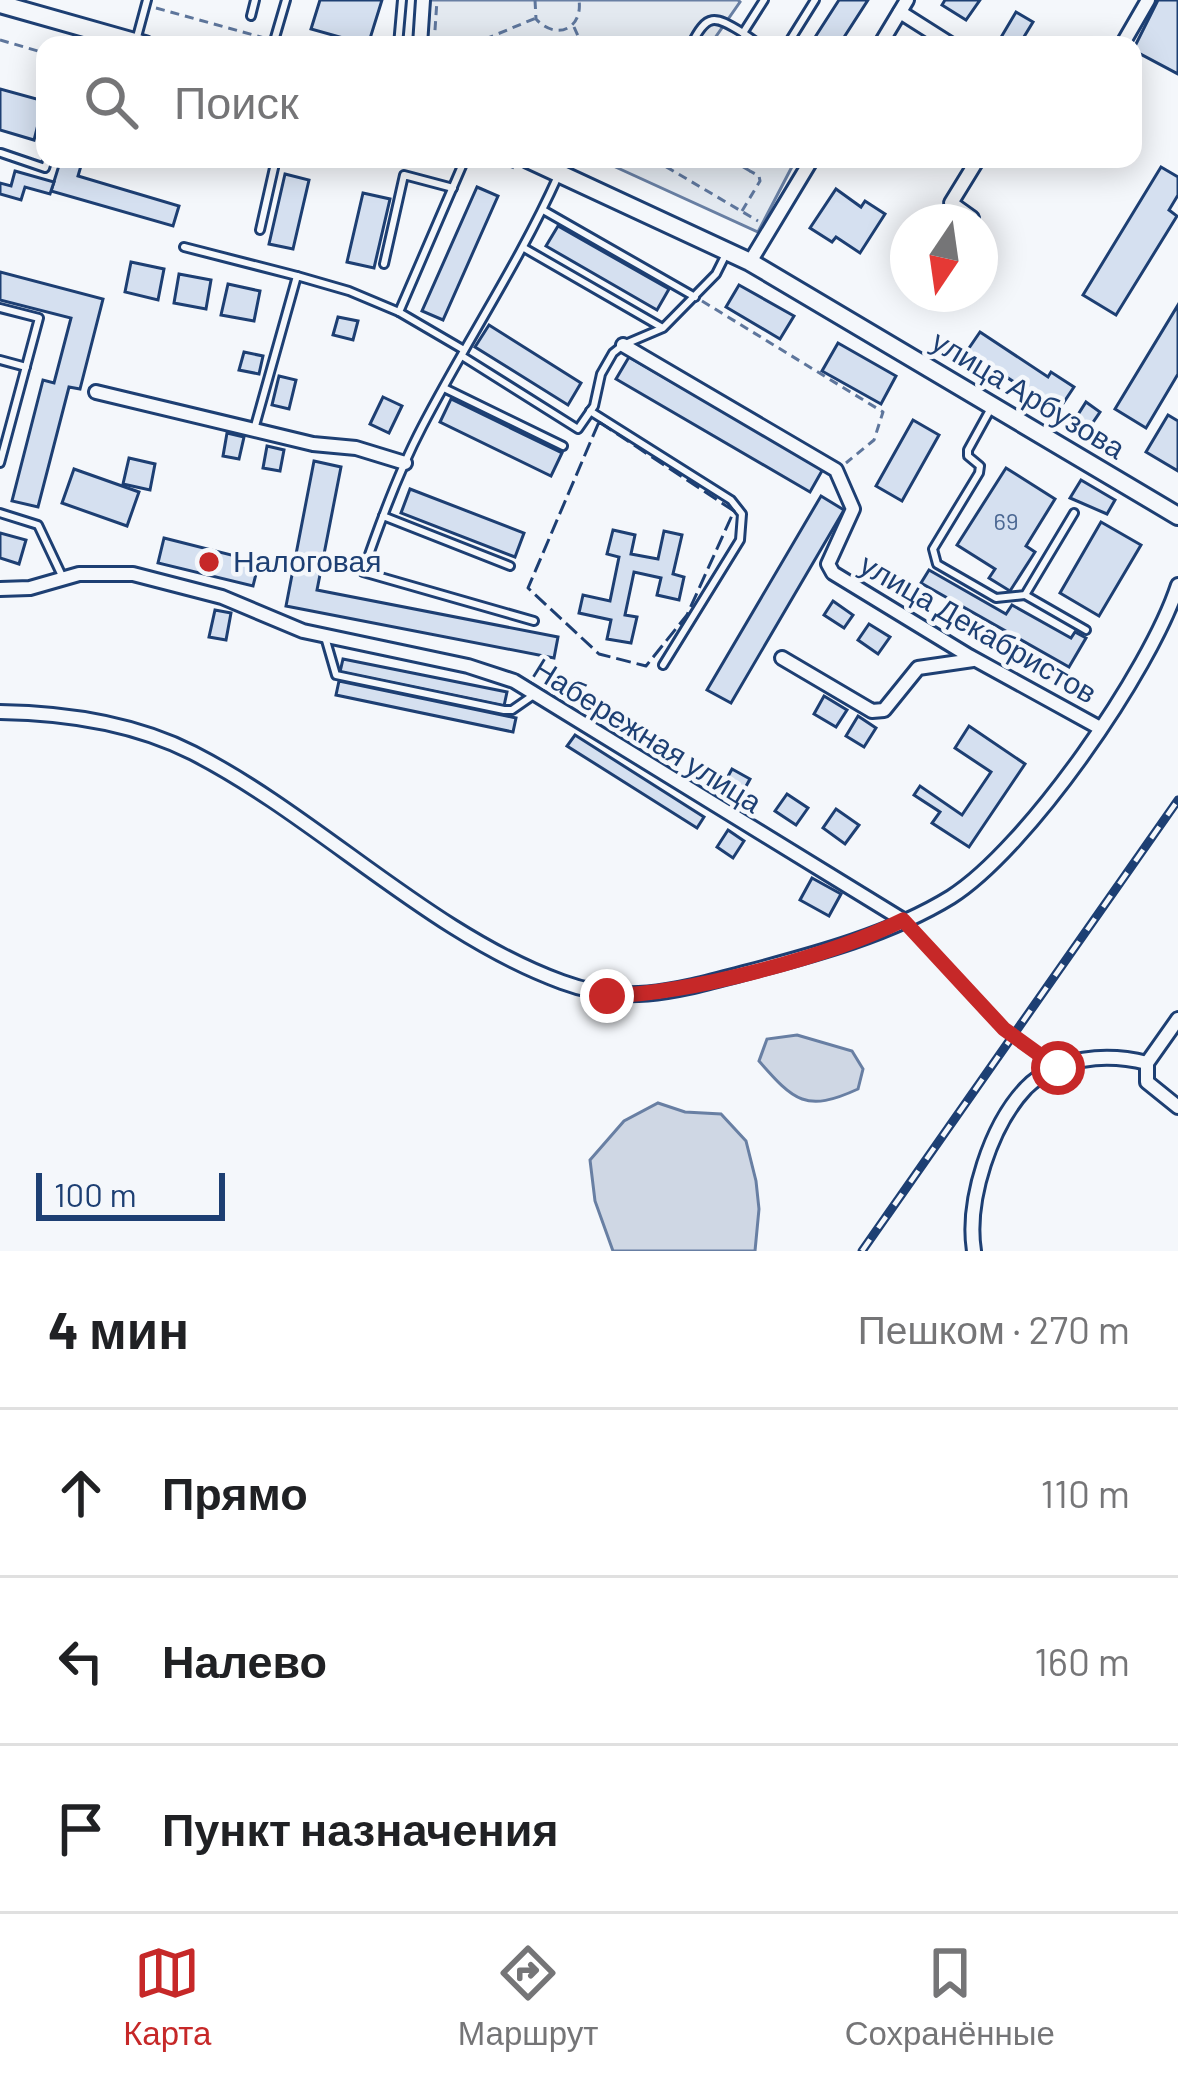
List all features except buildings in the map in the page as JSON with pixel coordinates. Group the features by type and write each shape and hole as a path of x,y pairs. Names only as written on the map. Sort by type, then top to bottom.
{"street":[{"path":"421,36 423,0"},
{"path":"1128,36 1148,0"},
{"path":"0,4 81,36"},
{"path":"886,36 904,6 941,36"},
{"name":"улица Арбузова","path":"549,168 750,262 1178,516"},
{"path":"750,262 807,168"},
{"path":"952,204 972,168"},
{"path":"623,345 836,470"},
{"path":"96,392 313,444 356,448 405,463"},
{"name":"улица Декабристов","path":"836,470 853,517 830,555 828,565 833,573 1100,728"},
{"name":"Набережная улица","path":"0,590 105,572 156,579 222,597 325,637 468,666 514,681 903,920"},
{"path":"0,712 82,717 193,753 517,962 607,996 651,994 795,959 903,920 952,896 998,857 1067,776 1168,617 1178,585"},
{"path":"782,658 872,711 884,710 918,668 975,659"},
{"path":"1178,1019 1148,1063 1148,1082 1178,1106"},
{"path":"974,1251 974,1202 988,1146 1027,1088 1058,1068 1094,1057 1118,1056 1148,1063"}],"lane":[{"path":"250,16 255,0"},
{"path":"275,36 286,0"},
{"path":"399,36 402,0"},
{"path":"742,33 764,0"},
{"path":"793,36 815,0"},
{"path":"141,36 146,2"},
{"path":"696,36 712,19 746,36"},
{"path":"1,153 36,165"},
{"path":"260,230 275,168"},
{"path":"399,312 462,168"},
{"path":"534,621 363,572 405,463 524,248 560,173"},
{"path":"384,264 404,175 454,188"},
{"path":"543,210 695,297"},
{"path":"184,247 349,291 399,312 578,429 590,411 606,363 623,345 663,328 716,274 728,251"},
{"path":"524,248 663,328"},
{"path":"254,430 297,276"},
{"path":"0,308 38,318 0,464"},
{"path":"0,360 26,367"},
{"path":"444,388 563,446"},
{"path":"992,407 968,450 979,472 932,556 937,564 996,598 1025,595 1086,630"},
{"path":"590,411 731,500 742,514 740,540 663,665"},
{"path":"0,512 38,526 63,578"},
{"path":"1025,595 1074,512"},
{"path":"382,516 510,566"},
{"path":"325,637 336,675 504,710 536,694"}],"path":[{"path":"435,36 437,0"},
{"path":"535,0 536,18 550,31 560,32 580,15 579,0"},
{"path":"146,2 258,36"},
{"path":"493,36 536,18"},
{"path":"573,25 578,36"},
{"path":"549,36 550,31"},
{"path":"0,40 36,50"},
{"path":"668,168 770,228"},
{"path":"742,211 760,181 746,168"},
{"path":"695,297 883,412 874,440 836,470"},
{"path":"903,920 1004,1029 1058,1068"}],"shaded area":[{"path":"430,0 740,2 716,36 428,36"},
{"path":"618,168 791,168 758,232"},
{"path":"797,1035 852,1051 863,1069 858,1089 813,1101 782,1086 759,1061 767,1039"},
{"path":"658,1103 685,1112 721,1114 746,1141 759,1209 755,1251 613,1251 595,1201 590,1160 624,1121"}],"railway":[{"path":"862,1251 1178,800"}],"fence":[{"path":"599,422 734,511 687,615 646,666 599,654 528,588 599,422"}],"place":[{"name":"Налоговая","path":"209,562"}],"route":[{"path":"607,996 695,986 795,959 903,920 1004,1029 1058,1068"}]}
